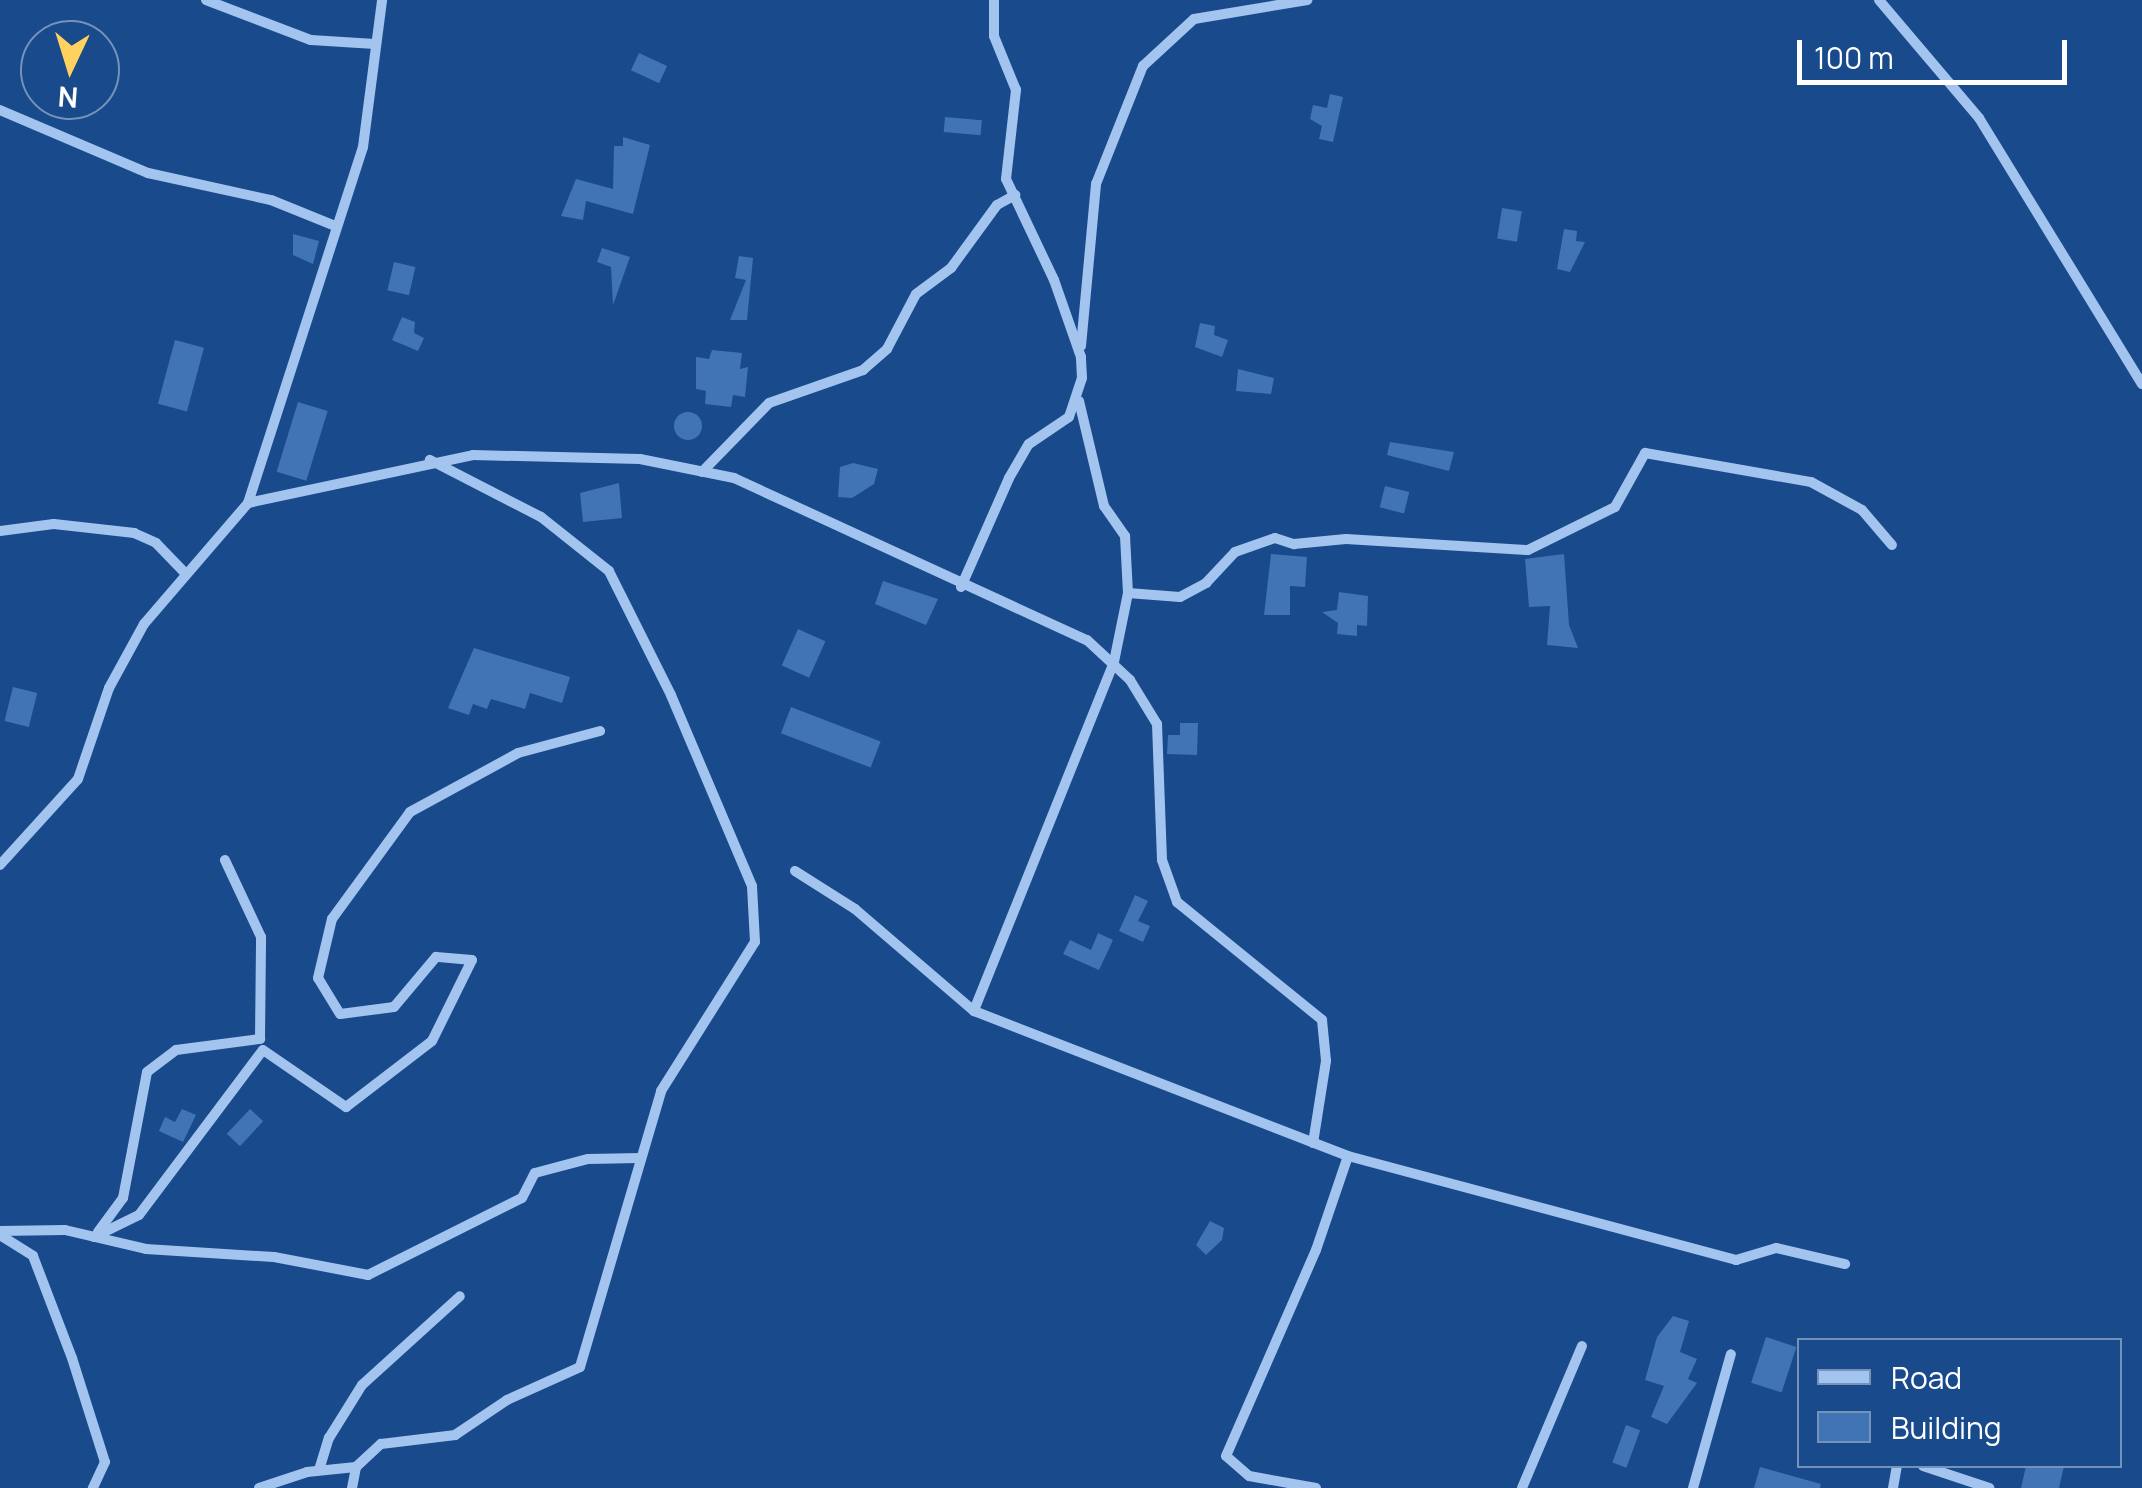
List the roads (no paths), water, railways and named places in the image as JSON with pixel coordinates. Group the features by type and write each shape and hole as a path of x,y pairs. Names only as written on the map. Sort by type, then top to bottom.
{"street":[{"path":"206,0 312,40 375,44"},
{"path":"0,864 78,779 109,688 144,624 184,572 248,503 363,147 382,0"},
{"path":"994,0 994,36 1016,90 1006,173 1081,357"},
{"path":"974,1010 1114,662 1128,593 1126,536 1104,506 1079,401 1096,184 1143,66 1194,20 1307,0"},
{"path":"1880,0 1979,118 2142,384"},
{"path":"0,110 148,173 272,200 335,226"},
{"path":"702,472 769,403 854,375 887,349 916,294 960,260 996,205 1015,194"},
{"path":"960,587 982,529 1029,444 1069,416 1079,401"},
{"path":"1128,593 1180,597 1206,582 1235,552 1275,538 1294,544 1346,538 1528,550 1615,507 1645,453 1811,482 1862,510 1892,546"},
{"path":"248,503 430,460 551,454 640,459 702,472 802,507 960,587 1087,640 1114,662 1157,724 1162,860 1177,902 1322,1020 1326,1061 1313,1143"},
{"path":"352,1488 356,1467 381,1444 455,1434 506,1400 580,1367 661,1091 752,950 752,886 671,695 609,571 541,516 430,460"},
{"path":"0,531 54,524 134,533 156,543 184,572"},
{"path":"94,1237 140,1214 263,1050 346,1107 432,1041 472,960 436,958 394,1008 340,1014 318,978 332,919 410,812 518,754 600,731"},
{"path":"94,1237 124,1198 147,1072 176,1050 260,1038 261,937 225,860"},
{"path":"795,871 855,909 974,1010 1313,1143 1348,1156 1736,1260 1776,1248 1845,1264"},
{"path":"1316,1488 1248,1476 1226,1456 1316,1250 1348,1156"},
{"path":"0,1233 31,1228 210,1258 274,1258 368,1275 519,1200 535,1173 588,1158 640,1158"},
{"path":"0,1233 33,1256 72,1358 105,1462 93,1488"},
{"path":"319,1470 328,1438 362,1385 460,1296"},
{"path":"1522,1488 1582,1346"},
{"path":"1692,1488 1731,1354"},
{"path":"259,1488 319,1470 356,1467"},
{"path":"1929,1468 1989,1488"}]}
